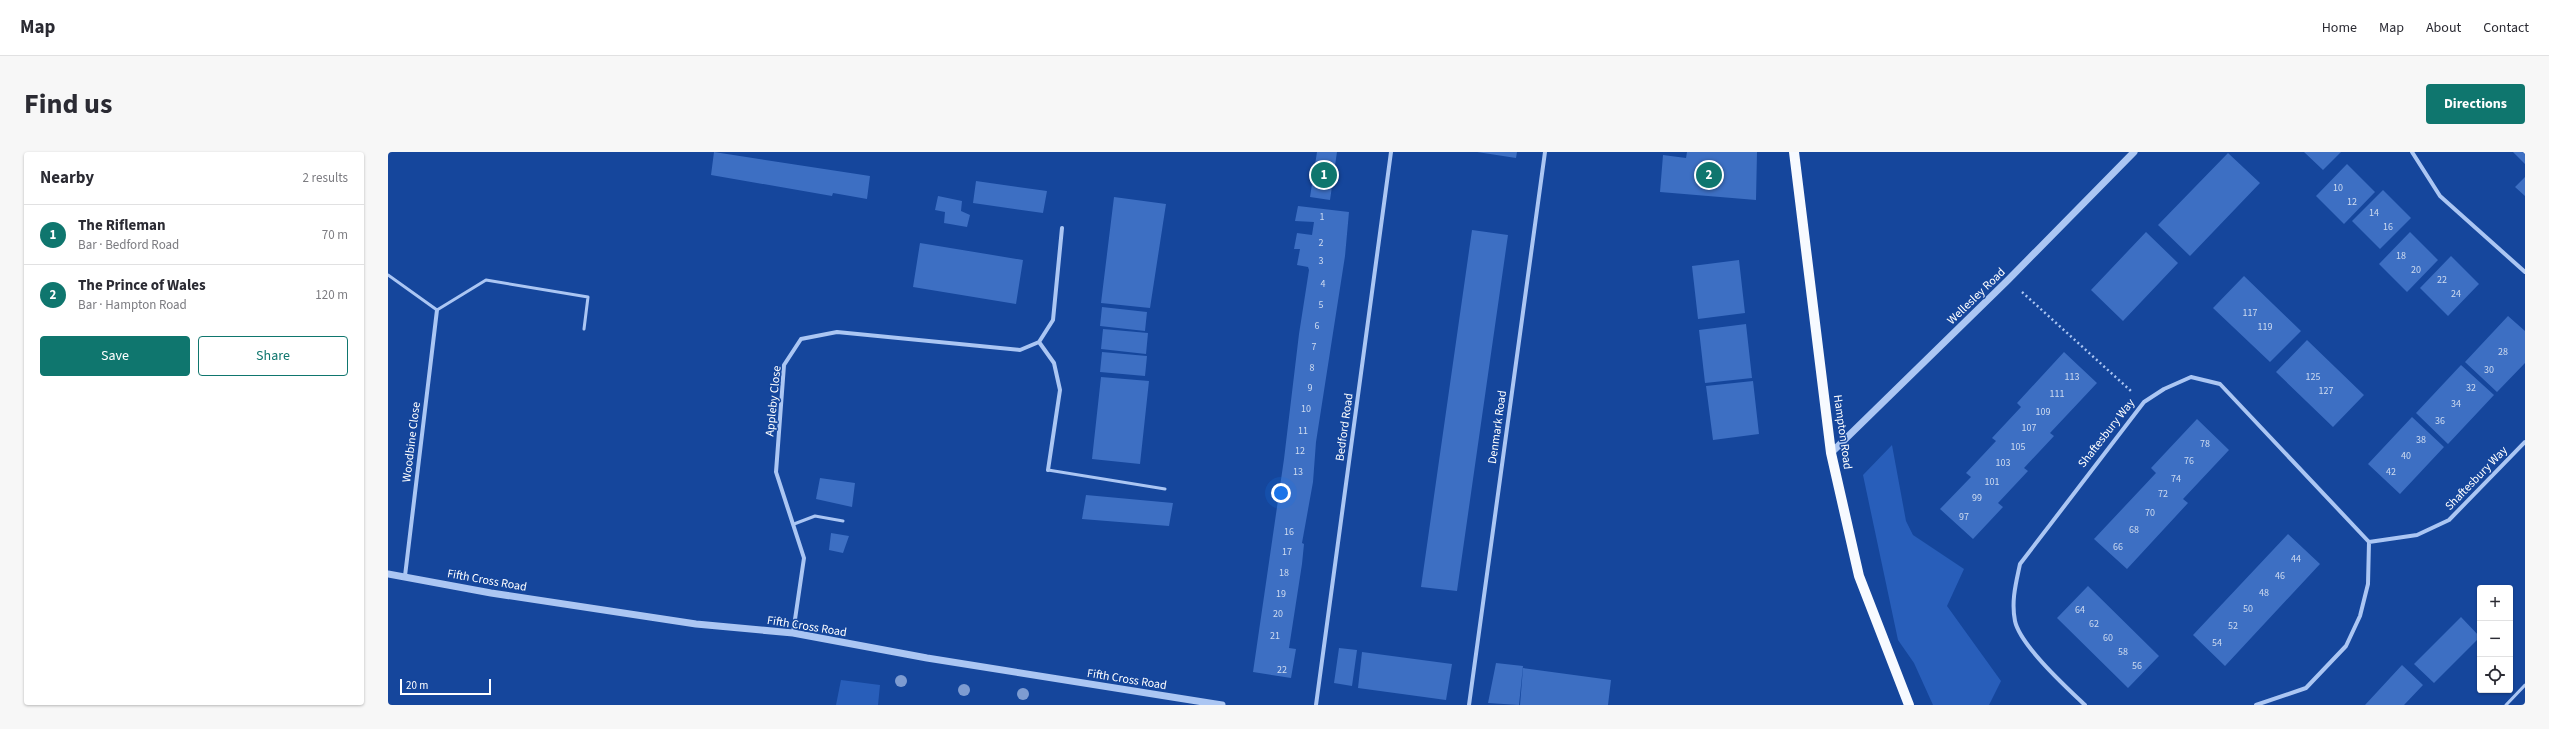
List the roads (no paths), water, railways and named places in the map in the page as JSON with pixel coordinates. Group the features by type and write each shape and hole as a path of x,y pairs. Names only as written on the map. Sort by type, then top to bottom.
{"main road":[{"name":"Hampton Road","path":"1794,152 1831,452 1859,576 1909,705"}],"street":[{"name":"Bedford Road","path":"1316,705 1392,152"},
{"name":"Denmark Road","path":"1469,705 1545,152"},
{"name":"Wellesley Road","path":"1831,452 2008,280 2134,152"},
{"path":"2412,152 2440,196 2525,272"},
{"path":"1048,470 1060,390 1054,363 1039,342 1053,320 1062,228"},
{"name":"Woodbine Close","path":"405,576 437,310"},
{"name":"Appleby Close","path":"793,633 804,558 776,472 784,365 800,339 837,332 1020,350 1039,342"},
{"name":"Shaftesbury Way","path":"2085,705 2028,646 2015,622 2013,593 2020,564 2144,402 2164,389 2191,377 2220,384 2369,542 2417,535 2449,520 2525,442"},
{"path":"2256,705 2306,688 2346,646 2360,616 2368,584 2369,542"},
{"name":"Fifth Cross Road","path":"388,574 491,593 696,624 793,633 927,658 1222,705"}],"lane":[{"path":"388,275 437,310 486,280 588,297 584,329"},
{"path":"1048,470 1165,489"},
{"path":"794,524 815,516 843,521"},
{"path":"2506,705 2525,685"}],"place":[{"name":"The Rifleman","path":"1324,175"},
{"name":"The Prince of Wales","path":"1709,175"}]}
